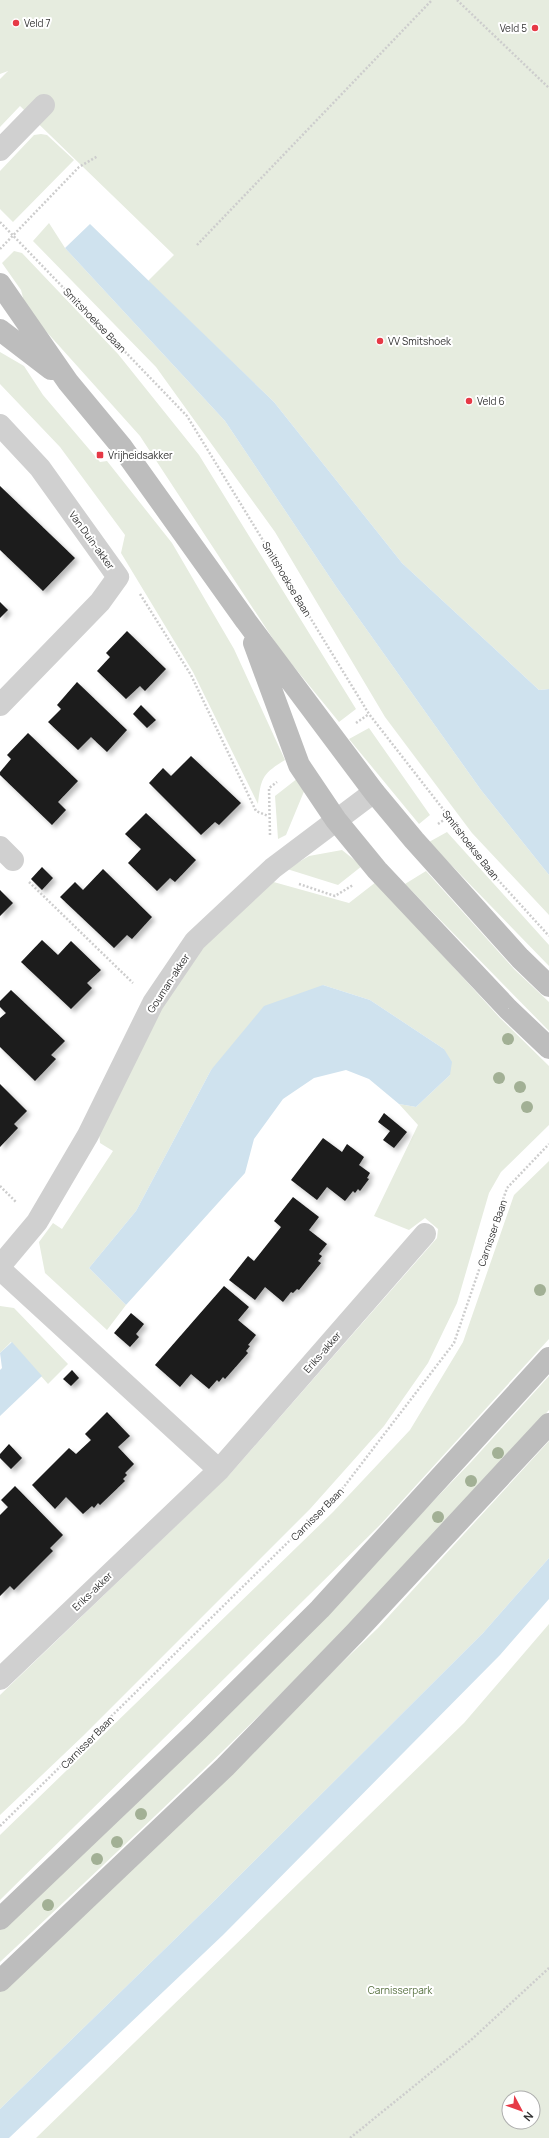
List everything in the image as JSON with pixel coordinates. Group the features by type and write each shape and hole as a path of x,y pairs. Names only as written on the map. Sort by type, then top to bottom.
{"main road":[{"path":"0,284 68,382 121,446 246,621 374,792 414,840 520,958 549,986"},
{"path":"0,330 68,382"},
{"path":"246,621 299,765 336,820 382,876 508,1009 549,1048"},
{"path":"0,1919 198,1730 320,1609 549,1358"},
{"path":"0,1981 225,1768 354,1634 549,1424"}],"street":[{"path":"0,150 44,105"},
{"name":"Van Duin-akker","path":"0,425 40,468 118,577 100,602 0,705"},
{"name":"Gouman-akker","path":"0,1268 37,1222 88,1135 153,1003 195,941 273,868 374,792"},
{"name":"Eriks-akker","path":"0,1679 219,1470 425,1234"},
{"path":"0,1268 219,1470"}],"path":[{"path":"197,245 432,0"},
{"path":"457,0 549,88"},
{"path":"0,248 79,167 98,156"},
{"name":"Smitshoekse Baan","path":"0,222 187,416 369,714 499,881 549,936"},
{"path":"118,577 136,587 191,675 256,811 268,816"},
{"path":"7,854 12,867 153,1003"},
{"name":"Carnisser Baan","path":"0,1826 343,1488 454,1343 507,1188 549,1144"},
{"path":"350,2138 471,2040 549,1968"}],"green space":[{"name":"VV Smitshoek","path":"0,0 549,0 549,689 539,690 402,563 274,402 148,281 174,255 20,106 0,127 0,79 8,71 0,74"},
{"path":"34,135 47,135 74,160 13,222 0,209 0,171"},
{"path":"49,223 65,248 225,421 337,588 481,790 549,875 549,915 472,833 385,717 275,532 156,367 33,241"},
{"path":"14,251 22,253 118,354 199,455 356,709 339,722 281,651 140,436 26,309 21,290 2,263"},
{"path":"0,352 24,366 43,395 100,462 107,461 172,543 234,649 285,760 267,773 260,788 258,804 193,672 121,553 125,535 60,447 0,384"},
{"path":"369,728 430,815 419,824 349,739"},
{"path":"298,778 305,789 286,835 278,839 275,796"},
{"path":"447,832 549,945 549,966 429,842"},
{"path":"342,850 362,866 338,885 287,869 309,856"},
{"path":"426,871 514,969 549,1002 549,1031 405,884"},
{"path":"270,881 349,903 376,882 500,1018 549,1066 549,1125 501,1172 489,1193 457,1303 428,1363 384,1426 310,1509 83,1736 0,1815 0,1695 230,1474 437,1238 438,1229 425,1218 409,1230 374,1216 418,1125 399,1104 416,1107 450,1075 444,1049 370,1000 323,985 211,1070 136,1211 89,1268 126,1305 107,1330 45,1273 39,1242 53,1223 62,1229 113,1151 100,1143 99,1131 169,990 206,944"},
{"path":"549,1161 549,1339 380,1525 0,1900 0,1835 333,1512 410,1430 463,1342 514,1195"},
{"path":"0,1306 14,1308 68,1364 48,1384 11,1342 0,1353"},
{"path":"549,1376 549,1410 470,1497 335,1639 253,1721 0,1962 0,1929 315,1624 471,1462"},
{"path":"549,1441 549,1558 483,1633 209,1906 0,2109 0,1991 378,1628"},
{"name":"Carnisserpark","path":"549,1624 549,2138 36,2138 464,1723"}],"water":[{"path":"90,224 274,402 402,563 539,690 549,689 549,875 481,790 337,588 225,421 65,248"},
{"path":"323,985 370,1000 444,1049 452,1062 450,1075 416,1107 399,1104 369,1079 346,1070 314,1078 283,1099 254,1139 245,1173 126,1305 89,1268 136,1211 211,1070 264,1006"},
{"path":"12,1342 42,1376 0,1416 0,1370 2,1368 0,1353"},
{"path":"549,1558 549,1599 500,1655 223,1935 9,2138 0,2138 0,2109 209,1906 483,1633"}],"building":[{"path":"0,486 75,558 43,591 0,550"},
{"path":"0,602 8,610 0,618"},
{"path":"127,631 166,669 145,691 140,686 126,699 97,671 110,657 106,653"},
{"path":"77,682 127,730 107,752 91,737 78,750 48,722 61,709 57,705"},
{"path":"141,705 156,720 147,728 133,714"},
{"path":"28,733 78,781 58,802 66,810 52,825 0,775 0,772 11,759 7,755"},
{"path":"191,756 241,803 219,825 215,822 201,835 149,783 163,768 171,776"},
{"path":"146,813 196,860 175,882 170,878 157,891 128,863 141,849 125,834"},
{"path":"42,867 53,878 42,890 31,879"},
{"path":"103,869 152,917 132,939 127,935 114,948 60,897 75,882 83,890"},
{"path":"0,890 13,903 0,916"},
{"path":"42,940 58,955 71,941 101,970 87,983 92,988 71,1009 21,962"},
{"path":"11,990 65,1041 51,1055 56,1059 35,1081 0,1047 0,1018 6,1013 0,1007 0,1001"},
{"path":"0,1084 27,1111 14,1124 18,1128 0,1147"},
{"path":"384,1113 407,1132 394,1148 383,1140 390,1131 378,1122"},
{"path":"323,1138 342,1152 347,1144 364,1157 359,1165 370,1173 367,1178 369,1179 360,1191 358,1189 355,1193 353,1191 345,1201 327,1187 317,1200 291,1180"},
{"path":"293,1197 319,1217 309,1230 327,1244 319,1254 322,1256 318,1261 321,1263 299,1290 297,1289 293,1293 291,1292 283,1302 265,1287 255,1300 229,1280 248,1256 254,1261 281,1227 274,1221"},
{"path":"224,1286 249,1307 238,1320 256,1335 248,1345 250,1346 246,1351 248,1353 225,1379 223,1377 219,1382 217,1380 209,1389 191,1374 180,1387 155,1365"},
{"path":"131,1313 144,1324 136,1334 139,1337 130,1347 114,1333"},
{"path":"72,1370 79,1378 71,1386 63,1379"},
{"path":"107,1412 130,1436 118,1447 134,1464 125,1473 127,1475 123,1479 125,1481 100,1505 98,1503 94,1508 92,1506 83,1514 66,1497 55,1509 32,1485 69,1448 76,1454 91,1440 85,1434"},
{"path":"9,1444 22,1458 11,1469 0,1458 0,1454"},
{"path":"15,1486 63,1535 50,1548 53,1551 14,1590 10,1586 0,1596 0,1515 8,1507 1,1500"}],"place":[{"name":"Veld 7","path":"16,23"},
{"name":"Veld 5","path":"535,28"},
{"name":"VV Smitshoek","path":"380,341"},
{"name":"Veld 6","path":"469,401"},
{"name":"Vrijheidsakker","path":"100,455"}]}
